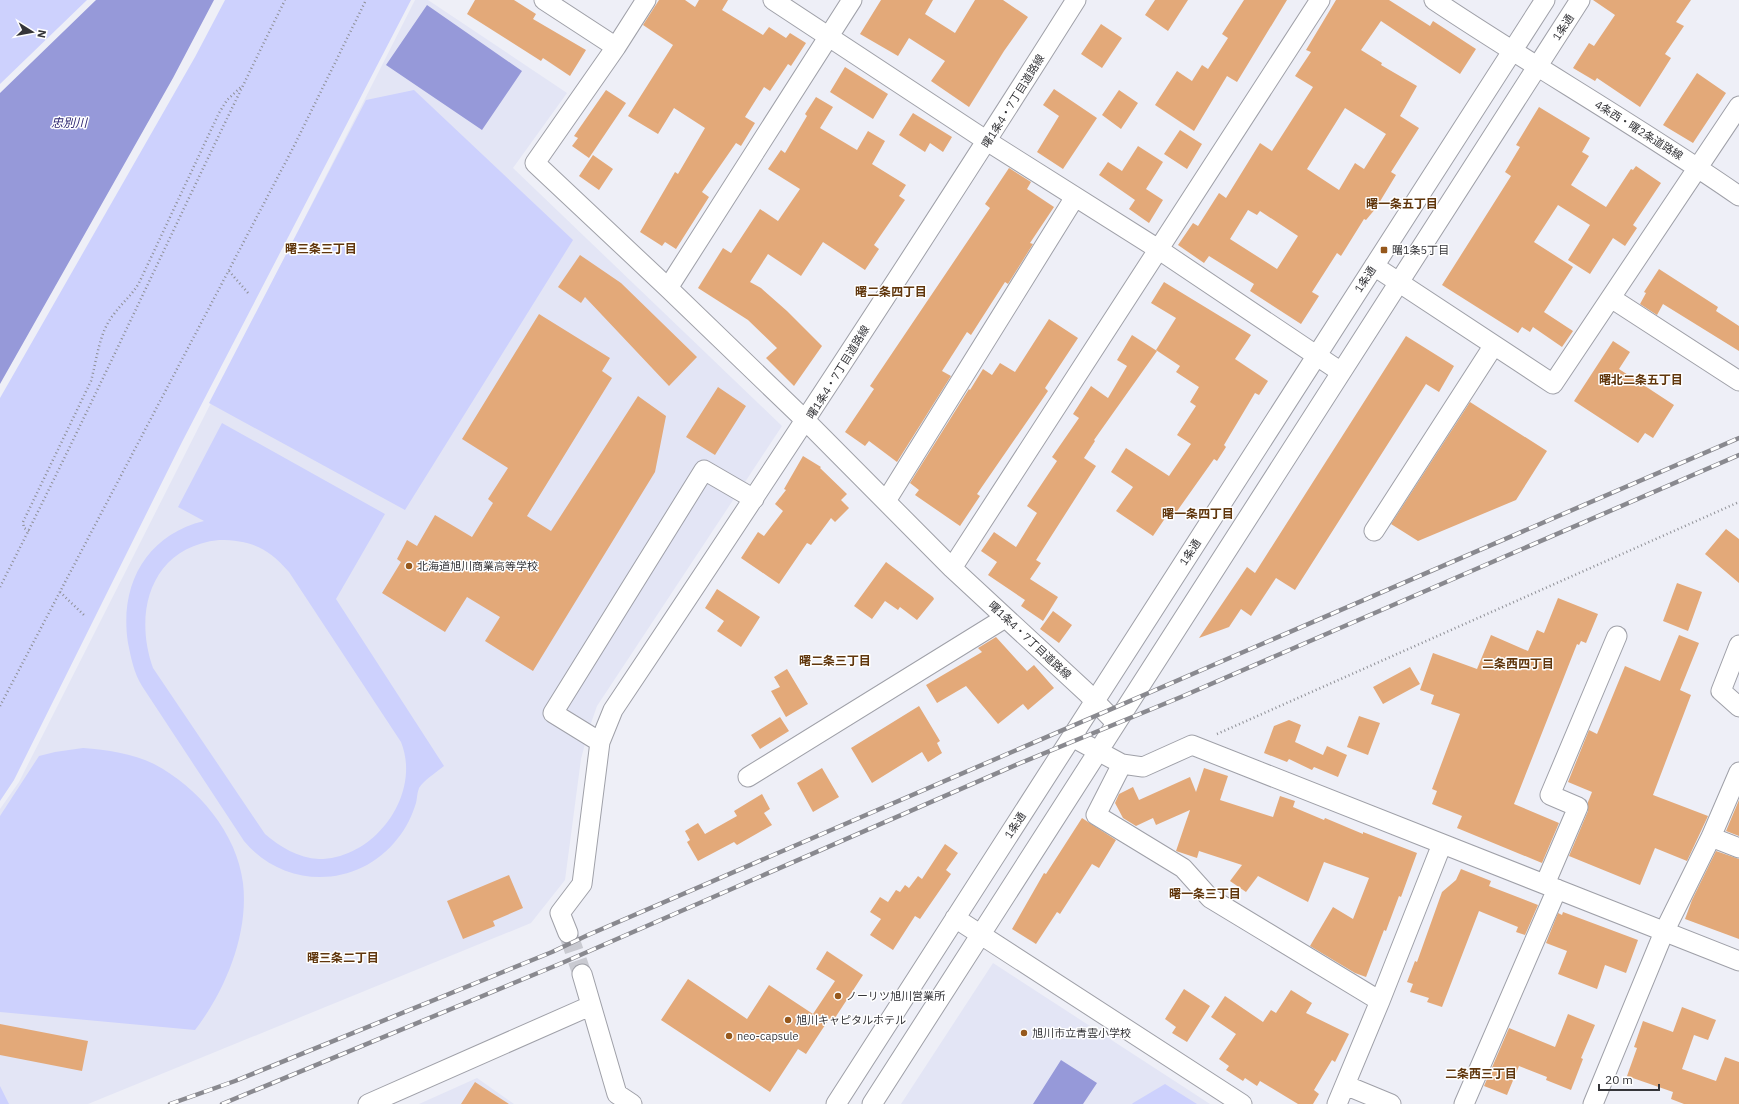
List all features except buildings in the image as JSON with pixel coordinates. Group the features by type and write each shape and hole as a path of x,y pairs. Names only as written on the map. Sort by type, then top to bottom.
{"street":[{"path":"544,0 616,47"},
{"path":"568,933 560,913 582,884 600,742 613,710 805,420 535,162 616,47 646,0"},
{"path":"773,0 987,141 1158,249 1341,372"},
{"path":"668,288 852,0"},
{"name":"曙1条4・7丁目道路線","path":"1076,0 987,141 805,420 952,568 1086,692 1094,702 1116,723"},
{"path":"952,568 1320,0"},
{"name":"4条西・曙2条道路線","path":"1434,0 1512,52 1699,168 1739,196"},
{"name":"1条通","path":"836,1104 1545,0"},
{"name":"1条通","path":"872,1104 1580,0"},
{"path":"1374,266 1553,384 1699,168 1739,106"},
{"path":"886,501 1075,197"},
{"path":"1611,298 1739,381"},
{"path":"1374,532 1494,345"},
{"path":"600,742 553,713 704,470 754,499"},
{"path":"748,777 1005,618"},
{"path":"1464,1104 1551,887 1578,807 1550,795 1617,636"},
{"path":"1739,644 1721,691 1739,707"},
{"path":"1072,737 1122,764 1143,767 1192,745 1739,961"},
{"path":"1122,764 1096,815 1183,868 1210,898 1380,1001"},
{"path":"1593,1104 1664,932 1711,837 1739,772"},
{"path":"1711,837 1739,848"},
{"path":"1337,1104 1380,1001 1442,844"},
{"path":"956,918 1242,1104"},
{"path":"582,974 590,1006 617,1094 632,1104"},
{"path":"368,1104 590,1006"},
{"path":"1345,1085 1391,1104"}],"path":[{"path":"0,587 285,0"},
{"path":"0,706 294,148 366,0"},
{"path":"29,530 24,528 23,522 91,381 95,357 105,330 113,314 132,295 139,283 226,100 242,86"},
{"path":"229,271 248,293"},
{"path":"1192,745 1739,502"},
{"path":"60,592 85,616"}],"shaded area":[{"path":"0,0 87,0 0,84"},
{"path":"225,0 411,0 182,442 14,780 0,801 0,398 195,57"},
{"name":"北海道旭川商業高等学校","path":"415,0 428,0 567,93 513,168 782,426 597,706 581,759 565,880 531,923 88,1104 0,1104 0,809 19,782"},
{"path":"414,90 573,240 405,510 209,403 366,100"},
{"path":"222,423 385,514 336,599 444,766 427,779 419,788 413,813 398,838 382,855 363,867 343,874 322,877 300,875 280,868 261,857 244,841 139,681 130,654 126,622 128,601 133,583 141,566 152,550 166,538 184,528 204,521 178,507","holes":["219,540 230,540 250,544 266,551 289,572 401,742 406,762 405,782 399,802 389,820 375,836 358,848 339,856 319,859 297,854 283,847 265,834 153,668 147,647 145,625 147,605 153,586 163,569 177,555 196,545"]},
{"path":"83,748 110,751 137,757 154,764 170,774 186,785 213,813 224,829 233,847 239,864 243,883 244,902 238,942 225,980 206,1015 195,1030 0,1012 0,816 39,756"},
{"name":"旭川市立青雲小学校","path":"993,963 1210,1104 901,1104"},
{"path":"477,1078 514,1104 419,1104"},
{"path":"1165,1084 1197,1104 1132,1104 1133,1103"},
{"path":"0,1086 9,1104 0,1104"}],"water":[{"name":"忠別川","path":"96,0 214,0 173,78 0,384 0,93"},
{"path":"427,5 522,71 482,130 386,65"},
{"path":"1061,1060 1097,1083 1083,1104 1033,1104"}],"tunnel":[{"path":"568,933 582,974"}],"railway":[{"path":"170,1104 235,1081 552,952 588,935 1739,438"},
{"path":"222,1104 562,963 1018,764 1181,697 1739,455"}],"place":[{"name":"曙1条5丁目","path":"1384,250"},
{"name":"北海道旭川商業高等学校","path":"409,566"},
{"name":"ノーリツ旭川営業所","path":"838,996"},
{"name":"旭川キャピタルホテル","path":"788,1020"},
{"name":"旭川市立青雲小学校","path":"1024,1033"},
{"name":"neo‐capsule","path":"729,1036"}],"district":[{"name":"曙一条五丁目","path":"1402,203"},
{"name":"曙三条三丁目","path":"321,248"},
{"name":"曙二条四丁目","path":"891,291"},
{"name":"曙北二条五丁目","path":"1641,379"},
{"name":"曙一条四丁目","path":"1198,513"},
{"name":"曙二条三丁目","path":"835,660"},
{"name":"二条西四丁目","path":"1518,663"},
{"name":"曙一条三丁目","path":"1205,893"},
{"name":"曙三条二丁目","path":"343,957"},
{"name":"二条西三丁目","path":"1481,1073"}]}
